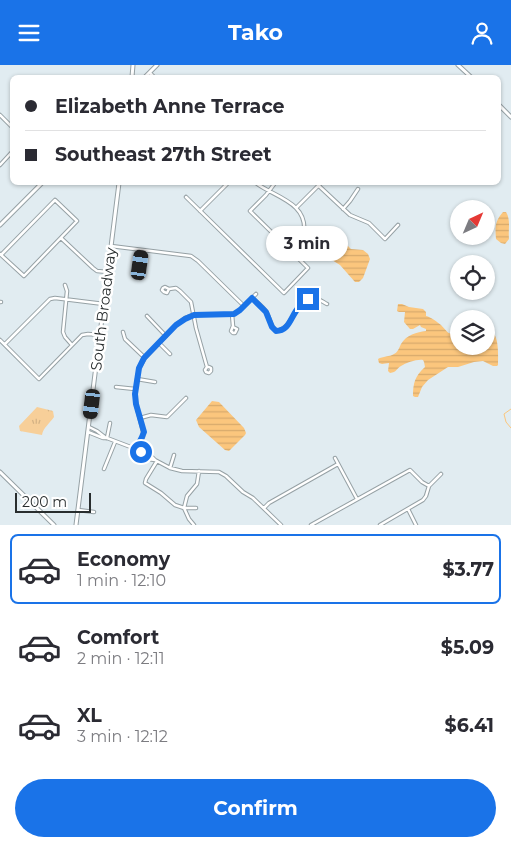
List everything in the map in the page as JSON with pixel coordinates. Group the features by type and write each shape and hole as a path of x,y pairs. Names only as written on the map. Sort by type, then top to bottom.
{"street":[{"path":"148,75 157,65"},
{"path":"458,65 469,75"},
{"path":"501,107 511,117"},
{"path":"0,115 10,125"},
{"path":"0,165 10,154"},
{"path":"0,225 40,185"},
{"name":"South Broadway","path":"76,525 119,185"},
{"path":"200,211 226,185"},
{"path":"259,185 291,203 300,214 304,226 302,242 294,254"},
{"path":"186,197 284,293 308,268 250,211 274,185"},
{"path":"296,208 319,185"},
{"path":"321,185 343,209 353,217 369,223 385,239 398,225"},
{"path":"343,209 358,189"},
{"path":"55,200 77,221 24,276 1,254 55,200"},
{"path":"61,238 97,271 108,272"},
{"path":"111,246 192,256 244,306"},
{"path":"140,267 142,250"},
{"path":"65,285 67,291 63,332 72,345"},
{"path":"168,289 176,288 190,300 207,367"},
{"path":"136,449 143,434 135,399 135,389 139,368 144,358 180,321 194,315 232,314 238,312 256,294"},
{"path":"4,344 48,300 54,298 104,304"},
{"path":"252,298 266,312 274,330 278,331 285,329 299,307 308,299 315,298 327,304"},
{"path":"232,314 233,327"},
{"path":"146,316 166,335"},
{"path":"122,332 125,339 144,358"},
{"path":"0,340 39,379 85,334 100,335"},
{"path":"159,343 170,354"},
{"path":"137,379 155,382"},
{"path":"116,387 135,389"},
{"path":"140,419 151,415 167,417 186,398"},
{"path":"106,438 110,423"},
{"path":"89,429 97,431 106,438 136,449 148,459 170,468 182,471 214,471 226,476 243,492 254,498 281,525"},
{"path":"104,469 115,441"},
{"path":"170,468 174,455"},
{"path":"335,458 357,499"},
{"path":"142,485 145,483 156,461"},
{"path":"264,508 268,503 338,464"},
{"path":"311,525 410,470 429,486"},
{"path":"194,525 184,508 186,498 196,484 199,471"},
{"path":"0,473 54,525"},
{"path":"380,525 423,501 429,486 441,474"},
{"path":"306,475 308,481"},
{"path":"145,483 161,493 174,505 184,508 196,508"},
{"path":"408,509 416,525"},
{"path":"78,510 94,513"}],"green space":[{"path":"37,407 53,411 54,417 42,435 20,431 19,426"}],"shaded area":[{"path":"503,212 506,212 508,215 509,221 509,239 505,244 496,239 497,221"},
{"path":"348,246 351,249 363,250 370,259 363,278 359,282 355,282 340,265 316,248 341,250"},
{"path":"398,304 423,309 426,312 426,316 438,322 450,334 450,355 495,355 495,336 498,349 498,365 493,366 483,361 458,367 448,367 428,380 422,387 418,397 413,396 415,380 425,367 423,360 401,366 390,373 388,371 389,363 379,363 378,359 395,353 409,336 426,331 420,325 410,329 404,322 405,312 397,311"},
{"path":"212,401 219,402 244,428 246,433 229,451 225,450 199,427 196,420"}],"waterway":[{"path":"511,409 504,414 506,422 511,428"}],"route":[{"path":"141,452 136,449 144,432 135,399 139,368 144,358 180,321 194,315 234,314 252,298 266,312 273,329 280,331 285,329 295,312 308,299"}]}
